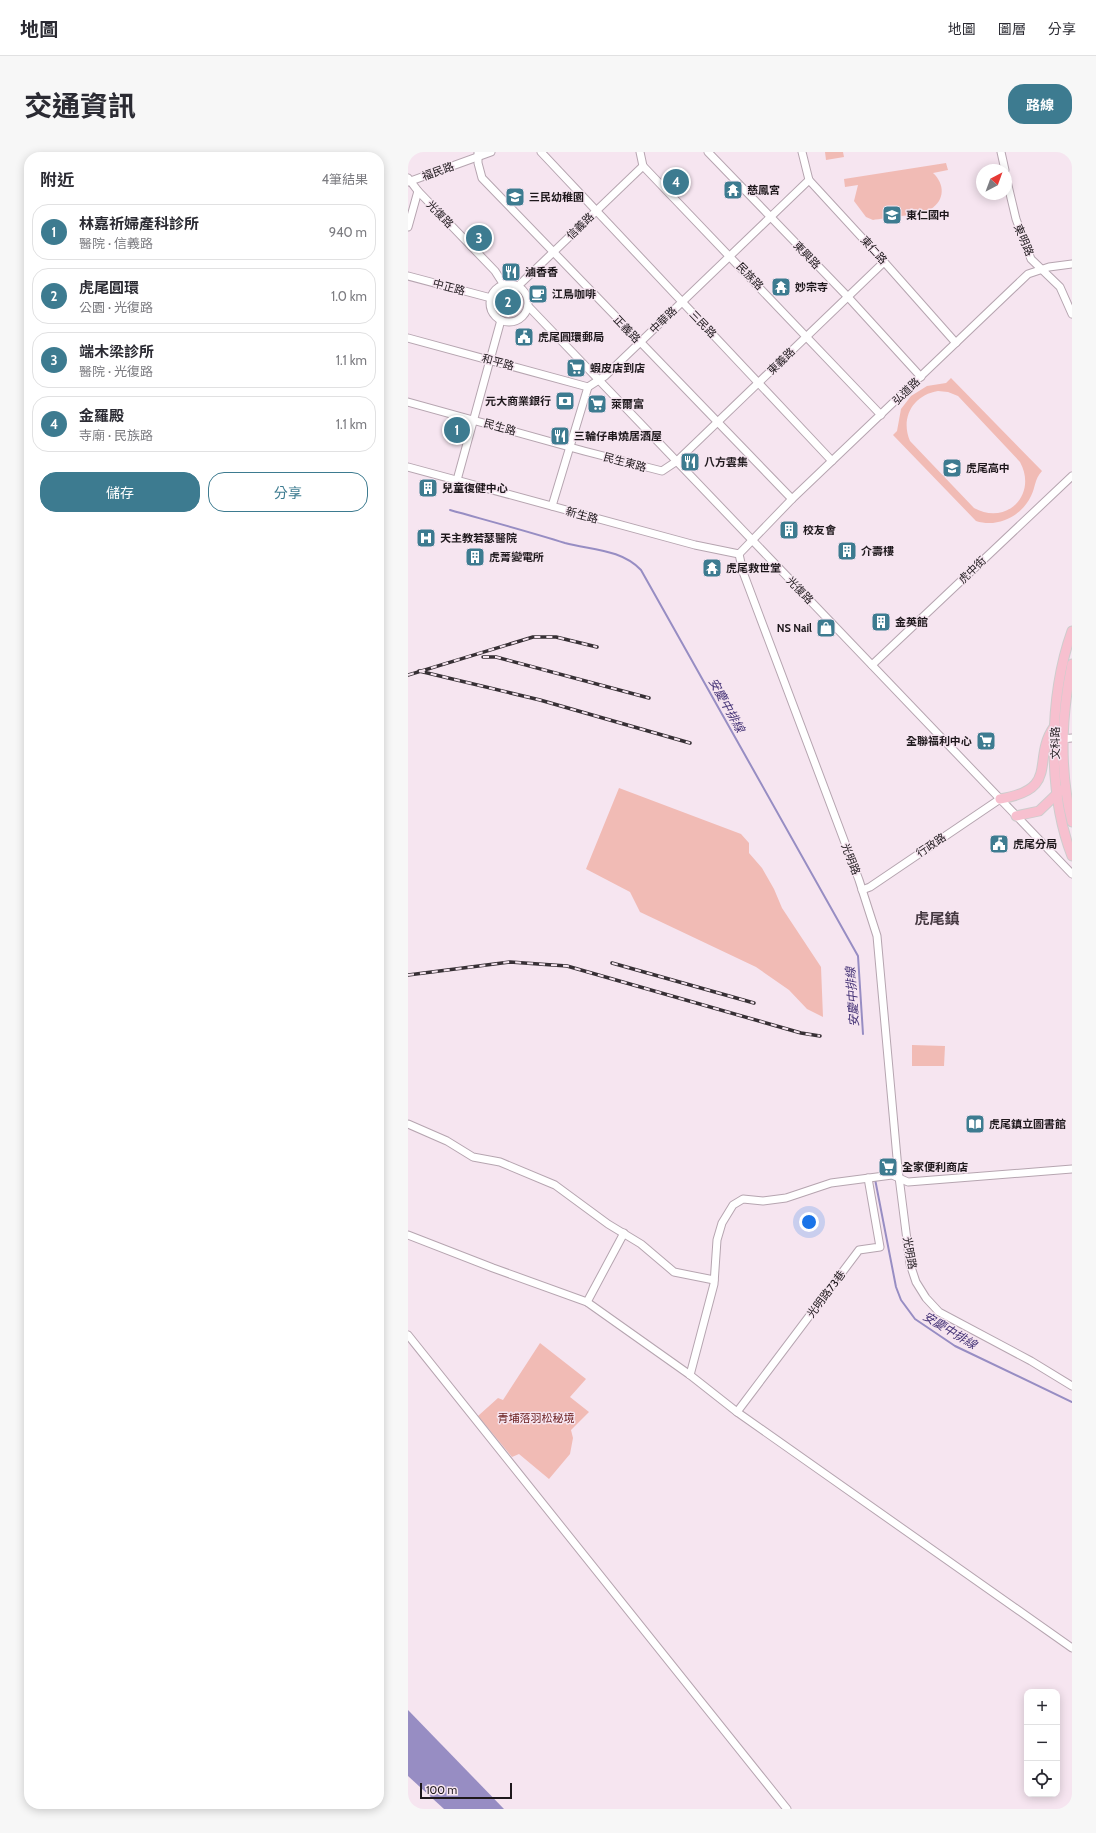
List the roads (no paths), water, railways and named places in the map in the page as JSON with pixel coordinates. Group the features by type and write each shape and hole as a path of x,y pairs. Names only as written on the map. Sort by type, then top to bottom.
{"main road":[{"name":"文科路","path":"1072,631 1064,659 1056,702 1054,727 1057,793 1072,856"},
{"name":"文科路","path":"1072,664 1065,704 1062,739 1065,786 1072,822"},
{"path":"1000,799 1018,796 1029,790 1038,781 1043,767 1048,736 1054,727"},
{"path":"1016,816 1039,810 1065,786"}],"street":[{"name":"福民路","path":"409,180 478,154 491,152"},
{"name":"三民路","path":"541,152 832,461"},
{"path":"640,152 643,166"},
{"name":"東興路","path":"708,152 848,297 921,377"},
{"name":"東仁路","path":"802,152 809,180 956,343"},
{"path":"1001,152 1004,164"},
{"name":"正義路","path":"478,154 478,163 482,178 792,499"},
{"name":"信義路","path":"517,286 643,166"},
{"name":"民族路","path":"643,166 881,415"},
{"name":"光復路","path":"409,180 495,271 504,285"},
{"name":"中華路","path":"588,387 598,380 640,342 809,180"},
{"path":"408,227 418,191"},
{"name":"東明路","path":"1011,200 1016,219 1032,259 1060,287 1072,314"},
{"name":"東義路","path":"677,461 884,262"},
{"name":"弘道路","path":"753,540 792,499 1028,274 1041,269 1072,264"},
{"name":"中正路","path":"408,276 491,298"},
{"path":"517,286 504,285 494,291 491,298 490,308 501,320 508,322 520,318 528,306"},
{"name":"光復路","path":"517,286 524,293 528,306 598,380 1016,816 1071,869"},
{"path":"457,480 501,320"},
{"name":"和平路","path":"408,338 588,387"},
{"path":"552,506 588,387"},
{"name":"民生路","path":"408,402 570,447"},
{"name":"民生東路","path":"570,447 658,471 666,470 677,461"},
{"name":"新生路","path":"408,467 695,545 739,554"},
{"name":"虎中街","path":"872,665 1072,476"},
{"path":"739,554 753,540"},
{"name":"光明路","path":"739,554 743,572 862,890 877,936 892,1108 910,1264 916,1282 926,1298 939,1312 1031,1361 1072,1386"},
{"path":"1062,739 1072,738"},
{"name":"行政路","path":"862,890 870,887 1000,799"},
{"path":"408,1124 447,1141 473,1157 500,1162 554,1185 608,1224 641,1244 674,1272 714,1280"},
{"path":"690,1375 714,1280 718,1240 722,1223 733,1205 743,1199 763,1200 786,1198 831,1183 892,1175 908,1182 1072,1169"},
{"name":"光明路73巷","path":"737,1412 859,1250 880,1247 868,1178"},
{"path":"587,1302 624,1233"},
{"path":"408,1235 587,1302 690,1375 737,1412 1072,1648"},
{"path":"408,1335 787,1809"}],"waterway":[{"name":"安慶中排線","path":"450,510 565,543 615,554 633,563 641,570 858,956 863,1034"},
{"name":"安慶中排線","path":"875,1179 896,1287 901,1300 915,1319 955,1346 1072,1402"}],"railway":[{"path":"408,675 533,637 556,637 597,647"},
{"path":"483,657 496,657 649,698"},
{"path":"419,671 540,700 690,743"},
{"path":"408,975 510,962 567,966 801,1033 820,1036"},
{"path":"612,963 754,1003"}],"place":[{"name":"金羅殿","path":"676,182"},
{"name":"慈鳳宮","path":"733,190"},
{"name":"三民幼稚園","path":"515,197"},
{"name":"東仁國中","path":"892,215"},
{"name":"端木梁診所","path":"479,238"},
{"name":"滷香香","path":"511,272"},
{"name":"妙宗寺","path":"781,287"},
{"name":"江鳥咖啡","path":"538,294"},
{"name":"虎尾圓環","path":"508,302"},
{"name":"虎尾圓環郵局","path":"524,337"},
{"name":"蝦皮店到店","path":"576,368"},
{"name":"元大商業銀行","path":"565,401"},
{"name":"萊爾富","path":"597,404"},
{"name":"林嘉祈婦產科診所","path":"457,430"},
{"name":"三輪仔串燒居酒屋","path":"560,436"},
{"name":"八方雲集","path":"690,462"},
{"name":"虎尾高中","path":"952,468"},
{"name":"兒童復健中心","path":"428,488"},
{"name":"校友會","path":"789,530"},
{"name":"天主教若瑟醫院","path":"426,538"},
{"name":"介壽樓","path":"847,551"},
{"name":"虎菁變電所","path":"475,557"},
{"name":"虎尾救世堂","path":"712,568"},
{"name":"金英館","path":"881,622"},
{"name":"NS Nail","path":"826,628"},
{"name":"全聯福利中心","path":"986,741"},
{"name":"虎尾分局","path":"999,844"},
{"name":"虎尾鎮立圖書館","path":"975,1124"},
{"name":"全家便利商店","path":"888,1167"}],"district":[{"name":"虎尾鎮","path":"937,919"}],"park label":[{"name":"青埔落羽松秘境","path":"536,1418"}]}
